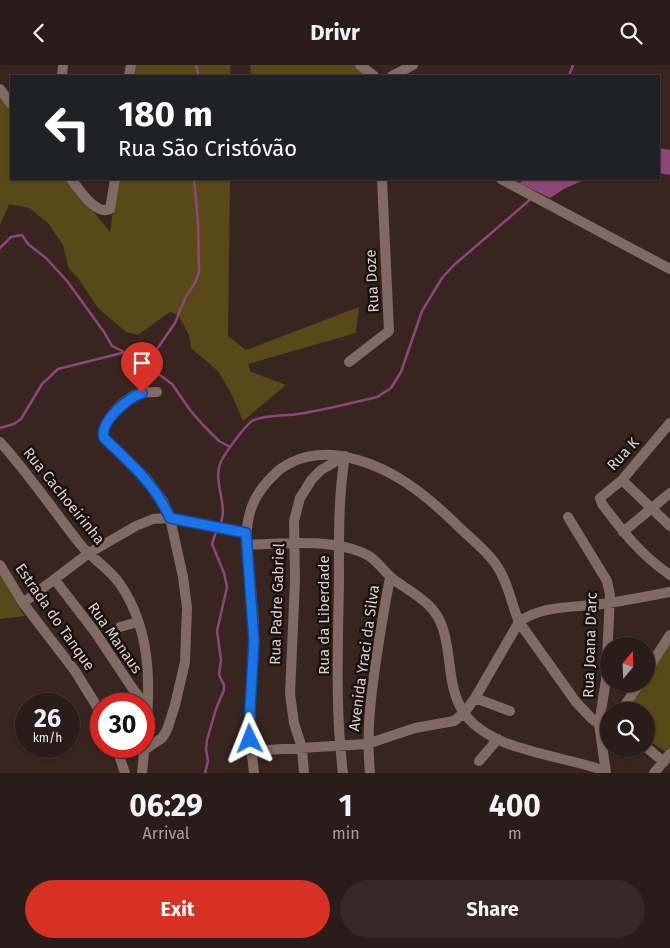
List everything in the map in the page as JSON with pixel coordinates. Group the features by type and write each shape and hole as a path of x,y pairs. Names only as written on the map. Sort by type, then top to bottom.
{"street":[{"path":"360,65 373,75"},
{"path":"394,75 413,65"},
{"path":"0,89 10,103"},
{"path":"72,180 100,211 106,212 112,205 115,180"},
{"name":"Rua Doze","path":"349,362 389,331 382,180"},
{"path":"503,180 670,269"},
{"path":"155,744 167,730 176,705 185,662 187,607 183,577 170,518 162,501 146,478 104,438 102,433 116,410 131,397 142,393 157,392"},
{"name":"Rua K","path":"623,532 602,504 601,496 622,479 670,423"},
{"name":"Rua Cachoeirinha","path":"0,442 89,553 109,570 121,585 138,622 148,664 148,693"},
{"path":"254,773 251,751 250,709 254,641 246,533 256,498 270,478 290,463 308,456 345,456 369,462 400,477 445,512 496,564 506,584 519,622 576,702 592,719 600,723"},
{"name":"Rua Padre Gabriel","path":"304,773 302,748 293,717 290,694 296,515 300,498 306,488 321,470 345,456"},
{"name":"Rua da Liberdade","path":"343,773 340,746 338,649 340,512 345,456"},
{"path":"622,479 670,526"},
{"path":"670,493 623,532 645,556 670,575"},
{"name":"Rua Joana D'arc","path":"568,517 607,581 610,595 605,702"},
{"path":"23,603 56,580 89,553 145,522 170,518 246,533"},
{"path":"246,545 294,543 339,547 354,550 370,557 390,578 427,602 437,613 445,636 454,691 464,713 488,734 498,739 524,749 565,759 605,772"},
{"name":"Estrada do Tanque","path":"0,565 23,603 75,671 90,695"},
{"name":"Avenida Yraci da Silva","path":"370,773 367,743 370,701 390,578"},
{"name":"Rua Manaus","path":"56,580 95,632 135,693"},
{"path":"251,751 367,743 415,728 454,721 464,713 475,698 519,622 535,612 670,593"},
{"path":"120,627 138,622"},
{"path":"655,658 670,635"},
{"path":"475,698 510,711"},
{"path":"479,761 498,739"},
{"path":"655,752 667,758 657,772"},
{"name":"Rua Joana D'arc","path":"605,757 605,772"},
{"path":"120,758 125,773"},
{"path":"142,773 143,758"}],"shaded area":[{"path":"136,65 231,65 230,75 134,75"},
{"path":"250,65 355,65 367,75 251,75"},
{"path":"0,95 10,108 10,180 68,180 110,232 118,180 230,180 228,336 246,350 359,307 356,333 248,364 251,372 286,385 243,421 231,393 218,371 191,348 189,335 178,315 170,312 138,335 126,332 98,308 78,278 69,269 63,245 48,223 29,208 9,204 0,225"},
{"path":"660,148 670,150 670,175 660,173"},
{"path":"524,180 584,180 550,198 519,183"},
{"path":"0,574 22,612 25,616 0,619"},
{"path":"670,638 670,750 668,753 655,745 655,702 629,702 634,693 655,693 655,661"}],"waterway":[{"path":"196,65 199,75"},
{"path":"569,75 573,65"},
{"path":"146,365 175,323 186,296 195,283 199,272 198,221 194,180"},
{"path":"220,524 223,510 218,479 220,464 249,424 256,419 293,415 377,397 391,388 401,372 422,311 442,278 454,265 532,198"},
{"path":"0,248 11,237 22,235 28,244 46,258 67,281 112,346 138,359 172,384 203,425 219,441 230,447"},
{"path":"0,428 14,424 21,419 42,384 58,369 122,353"},
{"path":"205,773 208,761 207,740 224,690 224,685 219,675 221,660 217,631 227,587 224,573 212,544 217,529"}],"route":[{"path":"142,393 131,397 116,410 102,433 104,438 146,478 162,501 170,518 246,533 254,641 250,739"}]}
